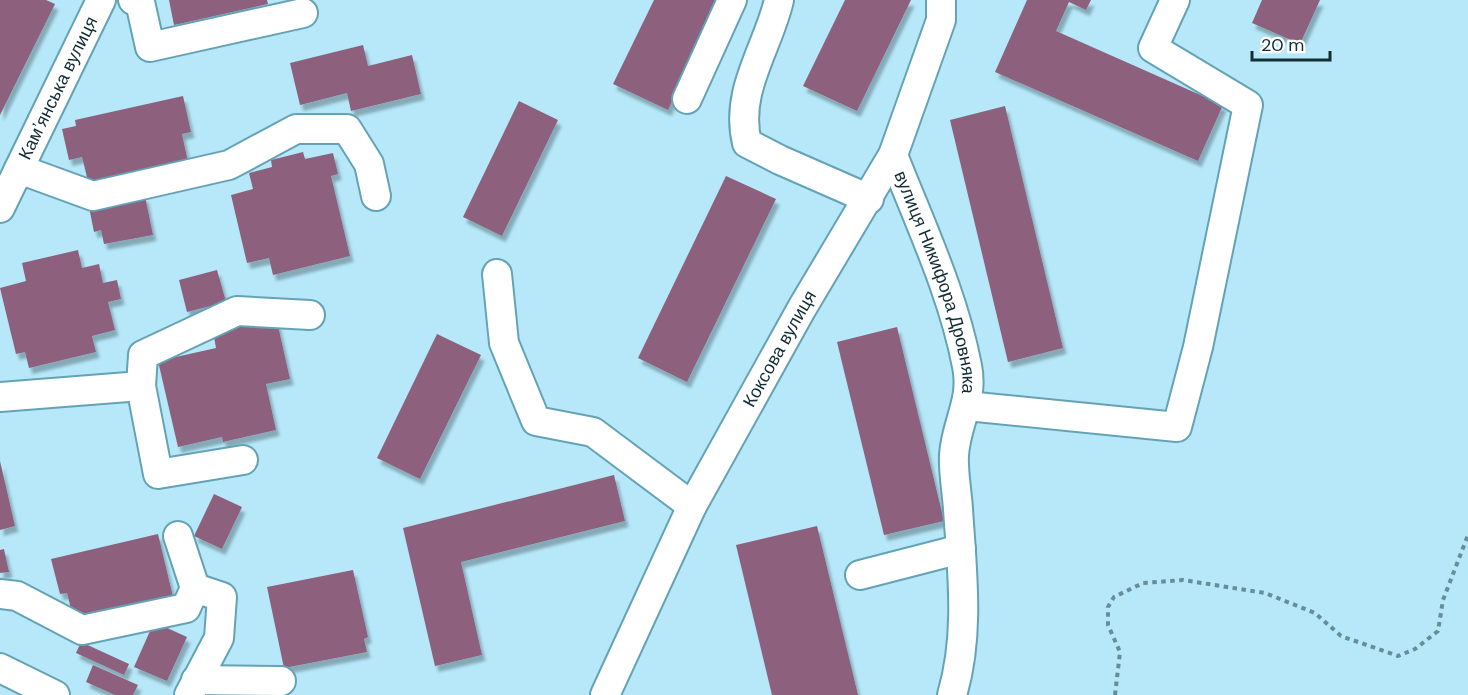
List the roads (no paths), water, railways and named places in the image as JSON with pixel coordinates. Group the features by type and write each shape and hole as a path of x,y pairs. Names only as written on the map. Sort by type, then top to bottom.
{"street":[{"name":"Камʼянська вулиця","path":"0,208 101,0"},
{"path":"133,0 140,2 150,47 303,14"},
{"path":"687,99 732,0"},
{"path":"779,0 749,82 742,123 747,143 869,199"},
{"name":"Коксова вулиця","path":"604,695 693,506 802,308 869,199 893,155 941,20 941,0"},
{"path":"967,406 1177,426 1198,347 1248,105 1153,48 1175,0"},
{"path":"19,169 93,196 229,165 296,129 347,129 369,164 376,196"},
{"name":"вулиця Никифора Дровняка","path":"893,155 958,326 968,374 967,406 954,454 961,549 963,624 960,658 952,695"},
{"path":"497,274 504,344 536,422 593,432 693,506"},
{"path":"243,460 158,474 141,386 143,355 237,311 310,315"},
{"path":"0,397 141,386"},
{"path":"0,594 17,596 82,630 186,609 195,588 178,536"},
{"path":"860,575 961,549"},
{"path":"192,687 219,638 222,597 195,588"},
{"path":"0,668 55,695"},
{"path":"192,687 281,681"}]}
